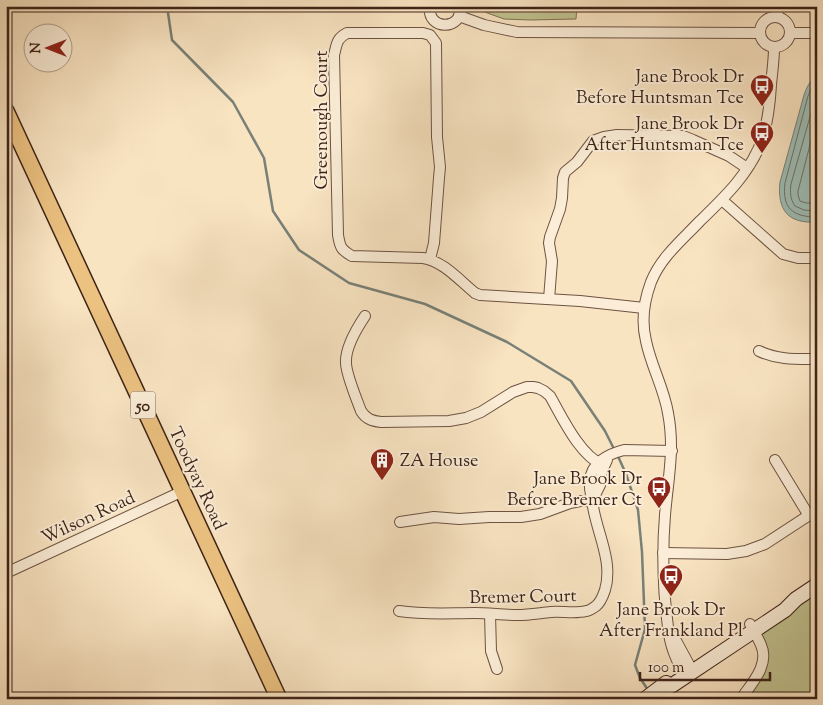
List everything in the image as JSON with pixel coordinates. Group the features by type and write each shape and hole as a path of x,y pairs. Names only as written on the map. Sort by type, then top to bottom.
{"main road":[{"name":"Toodyay Road","path":"6,111 279,699"},
{"path":"645,699 659,689 671,686 688,671 752,628 783,603 796,599 817,586"}],"street":[{"path":"430,6 431,17 435,22 442,25 449,25 456,21 460,11 484,25 516,32 760,33"},
{"path":"777,17 778,6"},
{"path":"777,17 788,24 790,33 784,45 774,48 763,41 760,33 763,23 777,17"},
{"name":"Greenough Court","path":"430,259 434,243 440,167 437,137 436,43 430,35 423,33 347,33 340,37 334,55 338,235 340,246 344,252 352,256 430,259 438,262 475,293 480,295 594,302 644,308"},
{"path":"790,33 817,33"},
{"path":"688,671 673,632 668,629 664,594 663,553 672,451 671,430 664,396 646,341 644,308 652,279 667,254 722,200 756,153 762,139 769,109 774,48"},
{"path":"549,299 552,261 549,243 560,209 564,172 577,162 593,141 617,135 683,136 729,156 747,168"},
{"path":"722,200 783,254 798,258 817,258"},
{"path":"365,316 356,330 346,361 347,370 361,411 369,420 381,422 457,420 473,416 520,389 533,386 550,396 583,450 601,464"},
{"path":"759,351 777,358 817,359"},
{"name":"Bremer Court","path":"399,611 423,614 477,613 516,615 585,612 592,609 603,595 608,572 592,501 590,482 592,473 609,456 624,450 672,451"},
{"path":"663,553 727,554 746,552 765,544 813,513 774,460"},
{"name":"Wilson Road","path":"6,573 183,491"},
{"path":"400,522 434,517 460,519 521,517 540,514 570,503 592,501"},
{"path":"490,614 491,651 496,669"},
{"path":"740,699 757,676 763,663 762,646 752,628"}],"green space":[{"path":"468,6 577,6 576,19 530,20 504,19"},
{"path":"817,585 817,699 741,699 763,663 754,631"}],"water":[{"path":"817,77 817,222 807,222 792,218 786,213 780,200 780,182 804,95 810,82"}],"waterway":[{"path":"167,6 172,40 233,102 264,158 273,211 299,250 349,283 425,304 507,342 571,381 605,431 614,449"},
{"path":"617,454 638,510 642,552 645,629 635,665 640,678 648,690"},
{"path":"814,699 814,667 817,664"}],"place":[{"name":"Jane Brook Dr Before Huntsman Tce","path":"762,107"},
{"name":"Jane Brook Dr After Huntsman Tce","path":"762,154"},
{"name":"ZA House","path":"382,481"},
{"name":"Jane Brook Dr Before Bremer Ct","path":"659,509"},
{"name":"Jane Brook Dr After Frankland Pl","path":"671,597"}]}
